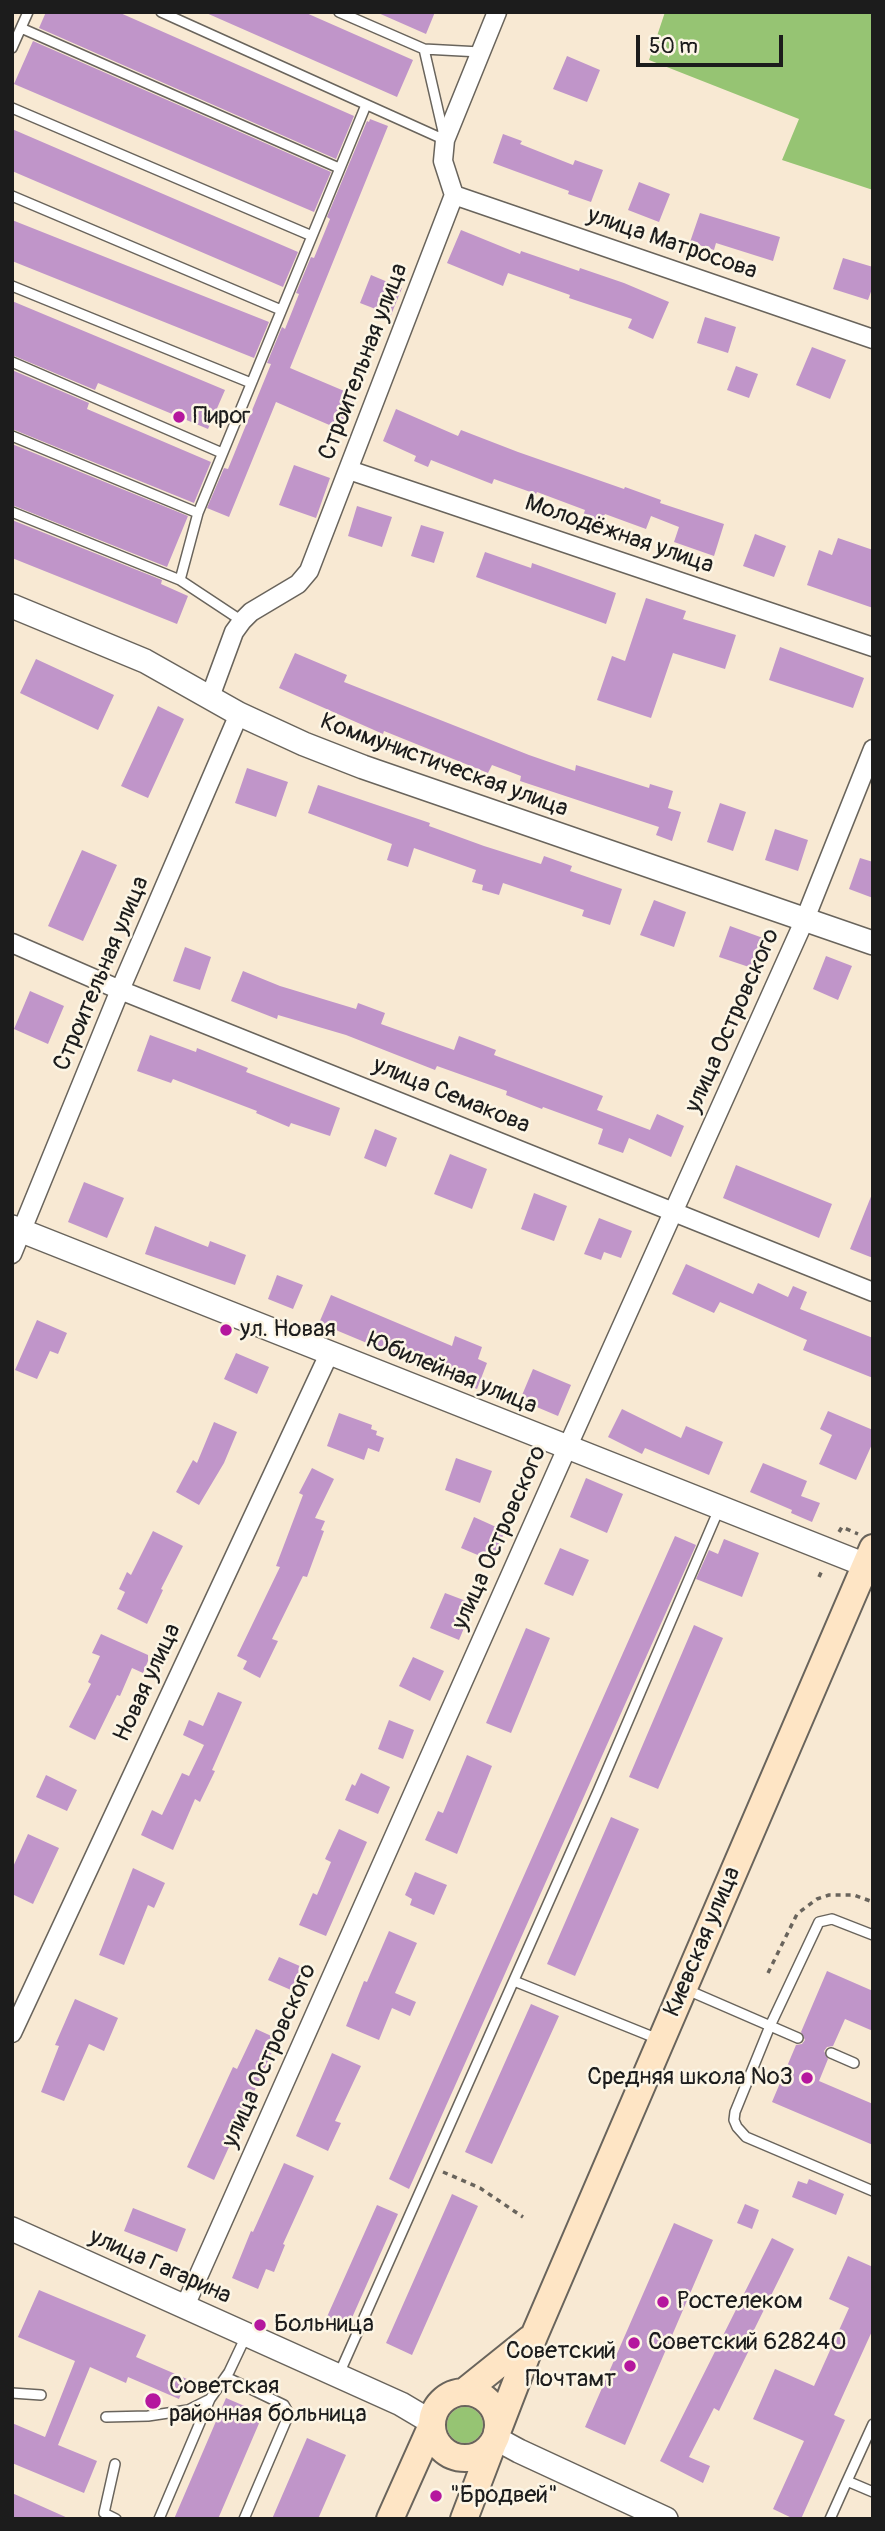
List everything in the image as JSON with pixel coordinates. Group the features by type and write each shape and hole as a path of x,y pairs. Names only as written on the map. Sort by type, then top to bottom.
{"main road":[{"name":"Киевская улица","path":"464,2519 534,2336 870,1560"},
{"name":"Киевская улица","path":"464,2392 534,2336"},
{"path":"390,2519 434,2419 449,2397 464,2392 480,2396 488,2402 497,2416 495,2438 484,2452 474,2457 456,2456 441,2447 435,2437 434,2419"}],"street":[{"path":"454,195 443,161 445,140 497,12"},
{"name":"улица Матросова","path":"454,195 873,339"},
{"name":"Строительная улица","path":"210,697 234,632 242,621 251,612 305,578 454,195"},
{"name":"Молодёжная улица","path":"349,470 873,647"},
{"name":"Коммунистическая улица","path":"12,606 135,656 239,714 363,767 873,943"},
{"name":"Строительная улица","path":"12,1254 17,1229 239,714"},
{"name":"улица Островского","path":"186,2306 805,919 873,749"},
{"name":"улица Семакова","path":"12,943 120,990 873,1292"},
{"name":"Юбилейная улица","path":"17,1229 567,1448 720,1507 870,1560"},
{"name":"Новая улица","path":"12,2034 329,1354"},
{"name":"улица Гагарина","path":"12,2229 434,2419"},
{"path":"495,2438 666,2519"}],"lane":[{"path":"12,48 28,12"},
{"path":"160,12 445,140"},
{"path":"339,12 424,50 480,52"},
{"path":"21,28 340,168"},
{"path":"424,50 445,140"},
{"path":"180,580 198,513 366,105"},
{"path":"12,108 312,236"},
{"path":"12,196 281,310"},
{"path":"12,286 251,383"},
{"path":"12,362 222,453"},
{"path":"12,436 198,513"},
{"path":"12,512 180,580 242,621"},
{"path":"338,2376 675,1615 720,1507"},
{"path":"873,1935 832,1919 819,1922 770,2026 735,2112 737,2127 746,2137 873,2191"},
{"path":"514,1981 661,2040"},
{"path":"684,1988 798,2038"},
{"path":"831,2053 854,2063"},
{"path":"159,2519 210,2399 226,2377 246,2334"},
{"path":"226,2377 284,2405 289,2414 244,2519"},
{"path":"12,2393 41,2396"},
{"path":"106,2417 148,2416 188,2410 210,2399"},
{"path":"830,2519 873,2424"},
{"path":"115,2464 104,2513 116,2519"},
{"path":"847,2481 873,2492"}],"path":[{"path":"431,2167 480,2188 523,2217"}],"green space":[{"path":"665,12 873,12 873,190 782,160 799,119 649,60"},
{"path":"465,2407 478,2412 483,2425 478,2438 465,2443 452,2438 447,2425 452,2412"}],"building":[{"path":"46,12 118,12 354,116 336,159 39,28"},
{"path":"204,12 304,12 413,60 397,97"},
{"path":"376,12 435,12 426,34"},
{"path":"33,41 331,172 314,212 14,84"},
{"path":"567,56 600,70 587,102 553,89"},
{"path":"370,119 388,126 290,368 356,396 341,430 276,402 229,517 207,508 224,468 228,469 271,364 267,363 282,327 285,329 299,294 296,293 311,257 314,258 330,219 327,217"},
{"path":"12,129 298,252 283,287 12,171"},
{"path":"503,134 522,141 520,144 573,165 575,160 603,170 591,202 493,163"},
{"path":"639,182 670,194 659,222 628,210"},
{"path":"700,213 780,237 773,261 716,243 714,250 690,242"},
{"path":"12,220 269,322 254,358 12,261"},
{"path":"461,230 520,254 521,251 579,271 580,268 669,302 653,339 628,328 632,319 569,298 570,295 508,273 503,286 447,263"},
{"path":"843,258 873,267 873,286 868,300 833,289"},
{"path":"371,275 402,288 391,315 360,303"},
{"path":"12,301 225,390 208,429 98,383 95,390 12,355"},
{"path":"705,317 736,327 728,353 697,343"},
{"path":"812,347 846,360 830,399 796,385"},
{"path":"736,366 758,374 749,398 727,390"},
{"path":"12,370 89,403 87,409 211,462 194,503 12,429"},
{"path":"396,409 458,436 461,430 724,524 714,556 674,542 679,527 651,516 646,529 605,514 601,523 583,516 585,510 537,492 536,494 494,479 492,484 431,460 428,467 414,461 416,456 383,441"},
{"path":"12,444 188,516 167,567 12,505"},
{"path":"294,465 330,478 316,518 279,505"},
{"path":"357,506 392,517 382,547 348,536"},
{"path":"12,520 162,580 161,584 188,596 177,624 12,558"},
{"path":"421,525 444,532 434,563 411,556"},
{"path":"755,534 786,546 774,577 743,566"},
{"path":"838,538 873,550 873,608 807,585 819,550 832,555"},
{"path":"485,552 531,568 532,563 616,593 606,624 476,577"},
{"path":"646,598 686,611 683,619 736,635 725,669 673,653 651,718 597,700 612,656 625,661"},
{"path":"780,647 864,678 853,708 769,680"},
{"path":"295,653 347,675 344,682 529,755 575,771 576,765 649,788 650,784 673,791 668,808 681,812 672,841 656,835 659,827 520,781 521,776 492,765 488,773 384,731 383,734 279,688"},
{"path":"36,659 114,695 98,730 20,693"},
{"path":"158,706 184,719 148,798 121,786"},
{"path":"247,768 288,782 276,817 235,803"},
{"path":"318,785 541,864 544,856 572,866 570,871 622,889 610,925 582,916 584,910 503,883 499,895 482,890 483,885 472,882 476,870 414,848 408,867 387,860 392,844 308,813"},
{"path":"720,803 746,812 733,851 707,842"},
{"path":"775,829 808,840 798,871 765,860"},
{"path":"82,850 117,865 83,941 48,926"},
{"path":"860,858 873,862 873,898 849,889"},
{"path":"654,900 686,912 674,947 640,935"},
{"path":"730,926 763,938 752,968 719,957"},
{"path":"185,947 211,957 200,990 173,981"},
{"path":"826,956 852,966 838,1000 813,989"},
{"path":"243,971 280,986 356,1009 358,1003 385,1013 381,1024 454,1050 459,1036 496,1050 494,1055 603,1096 597,1110 650,1130 657,1114 684,1126 671,1157 629,1138 623,1153 598,1144 603,1129 506,1095 507,1091 437,1066 435,1070 346,1035 278,1015 277,1019 231,1001"},
{"path":"30,991 64,1006 48,1044 14,1029"},
{"path":"150,1035 196,1052 197,1048 248,1068 246,1072 340,1108 330,1136 291,1123 289,1127 256,1113 257,1111 173,1079 171,1083 137,1071"},
{"path":"375,1129 397,1138 386,1167 364,1158"},
{"path":"450,1154 487,1169 472,1209 434,1194"},
{"path":"736,1165 832,1204 819,1238 723,1198"},
{"path":"84,1182 124,1198 107,1238 68,1222"},
{"path":"534,1193 567,1206 554,1241 521,1229"},
{"path":"873,1194 873,1258 850,1249"},
{"path":"599,1218 632,1231 621,1258 604,1252 601,1260 584,1254"},
{"path":"155,1226 208,1247 210,1241 246,1255 235,1285 145,1254"},
{"path":"686,1264 753,1294 758,1283 788,1297 793,1286 807,1292 800,1309 873,1338 873,1378 803,1350 807,1340 720,1302 714,1313 672,1294"},
{"path":"277,1275 303,1285 293,1309 268,1299"},
{"path":"331,1295 452,1346 455,1336 482,1347 478,1359 487,1363 477,1389 319,1323"},
{"path":"37,1320 67,1333 58,1354 50,1351 37,1379 15,1370"},
{"path":"236,1353 269,1367 257,1394 224,1379"},
{"path":"533,1369 571,1385 558,1416 520,1400"},
{"path":"622,1409 681,1438 686,1426 723,1442 709,1475 645,1448 642,1454 608,1437"},
{"path":"828,1411 873,1430 873,1442 856,1480 819,1464 832,1435 820,1429"},
{"path":"339,1413 372,1425 371,1429 377,1431 376,1435 384,1438 379,1452 368,1448 364,1460 327,1446"},
{"path":"214,1422 237,1432 224,1463 199,1505 176,1492 193,1460 197,1463"},
{"path":"456,1458 492,1471 480,1503 445,1490"},
{"path":"763,1463 807,1481 801,1496 820,1503 812,1522 750,1492"},
{"path":"312,1468 334,1479 315,1518 325,1521 321,1530 324,1531 307,1577 303,1576 272,1639 278,1641 260,1678 243,1669 247,1661 237,1656 280,1567 276,1566 303,1495 299,1493"},
{"path":"586,1478 623,1494 607,1533 570,1517"},
{"path":"474,1517 505,1531 492,1561 461,1548"},
{"path":"153,1531 183,1546 147,1624 117,1609 125,1592 119,1589 127,1572 131,1575"},
{"path":"675,1536 696,1545 409,2189 389,2179"},
{"path":"724,1539 759,1553 742,1597 696,1579 709,1550 718,1554"},
{"path":"560,1548 589,1560 573,1596 544,1584"},
{"path":"445,1593 474,1604 459,1640 430,1628"},
{"path":"694,1625 723,1638 658,1789 629,1777"},
{"path":"526,1628 550,1638 511,1733 486,1723"},
{"path":"101,1634 148,1655 148,1661 143,1673 132,1668 120,1696 117,1695 95,1740 69,1727 91,1684 88,1682 100,1656 92,1653"},
{"path":"413,1657 444,1671 430,1701 399,1686"},
{"path":"218,1692 242,1702 212,1770 215,1771 200,1802 195,1799 173,1850 141,1835 152,1810 162,1815 182,1773 189,1776 204,1745 183,1735 189,1720 203,1726"},
{"path":"389,1720 414,1730 403,1759 378,1749"},
{"path":"467,1755 492,1766 457,1854 425,1840 438,1811 443,1813"},
{"path":"361,1773 390,1787 378,1814 345,1800 352,1784 355,1786"},
{"path":"46,1775 77,1790 67,1811 36,1797"},
{"path":"611,1817 639,1829 575,1976 547,1964"},
{"path":"339,1829 367,1842 326,1936 299,1925 313,1893 317,1895 331,1862 325,1859"},
{"path":"28,1834 59,1848 33,1904 12,1894 12,1869"},
{"path":"133,1868 165,1883 154,1908 148,1905 124,1965 99,1955"},
{"path":"415,1872 447,1885 434,1915 410,1905 412,1899 405,1895"},
{"path":"389,1931 417,1943 395,1993 416,2002 410,2016 392,2008 379,2040 346,2026 364,1981 367,1982"},
{"path":"279,1957 302,1967 291,1990 268,1980"},
{"path":"827,1971 873,1991 873,2031 845,2019 833,2046 824,2051 828,2059 819,2081 873,2104 873,2145 772,2102 796,2045 805,2040 801,2032"},
{"path":"75,1999 118,2018 104,2051 89,2044 64,2101 41,2092 59,2046 55,2045"},
{"path":"531,2004 559,2016 492,2164 465,2152"},
{"path":"256,2029 278,2039 214,2180 187,2167 233,2067 237,2069"},
{"path":"332,2053 361,2066 335,2121 341,2123 328,2151 296,2136"},
{"path":"284,2163 314,2176 283,2244 285,2245 274,2272 266,2269 258,2289 232,2278"},
{"path":"809,2179 844,2194 836,2215 792,2197 798,2181 807,2184"},
{"path":"452,2194 478,2206 412,2355 386,2343"},
{"path":"745,2204 759,2210 752,2229 737,2223"},
{"path":"377,2205 398,2214 347,2329 326,2319"},
{"path":"133,2208 186,2229 177,2252 124,2231"},
{"name":"Ростелеком","path":"674,2223 713,2240 625,2445 585,2427"},
{"path":"772,2238 794,2249 750,2338 754,2340 719,2411 714,2408 689,2457 710,2466 703,2483 660,2461"},
{"path":"848,2256 873,2267 873,2329 834,2415 845,2420 801,2519 794,2519 773,2509 804,2441 753,2419 775,2369 814,2386 849,2308 829,2299"},
{"path":"39,2290 146,2335 136,2357 187,2379 179,2399 128,2377 126,2383 90,2367 58,2445 97,2461 84,2493 12,2463 12,2423 45,2437 75,2361 18,2337"},
{"path":"226,2398 263,2414 218,2519 174,2519"},
{"path":"307,2438 346,2455 318,2519 272,2519"},
{"path":"12,2493 70,2519 12,2519"}],"place":[{"name":"Пирог","path":"179,417"},
{"name":"ул. Новая","path":"226,1330"},
{"name":"Средняя школа №3","path":"807,2078"},
{"name":"Ростелеком","path":"663,2302"},
{"name":"Больница","path":"260,2325"},
{"name":"Советский 628240","path":"634,2343"},
{"name":"Советский Почтамт","path":"630,2366"},
{"name":"Советская районная больница","path":"153,2401"},
{"name":"\"Бродвей\"","path":"436,2496"}]}
